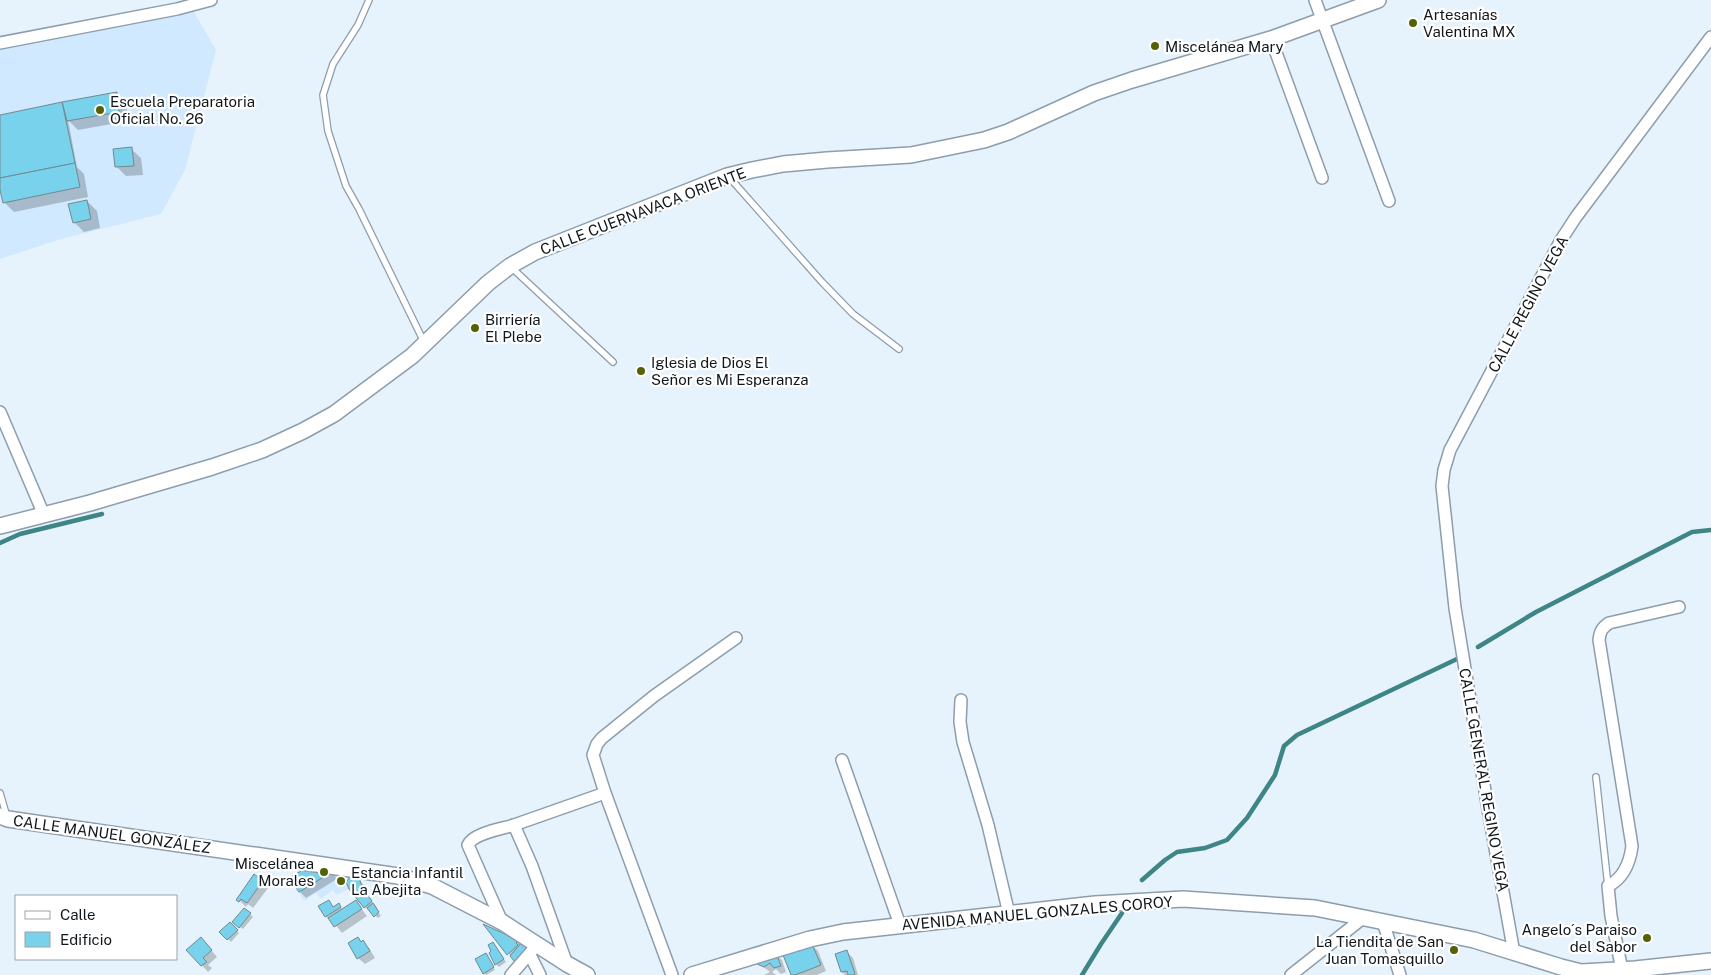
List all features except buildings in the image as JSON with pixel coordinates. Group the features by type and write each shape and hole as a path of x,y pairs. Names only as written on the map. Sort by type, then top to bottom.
{"main road":[{"name":"CALLE CUERNAVACA ORIENTE","path":"0,526 90,503 212,467 262,450 303,431 334,414 412,356 488,283 510,266 535,252 727,176 783,164 912,155 959,146 1008,132 1094,93 1132,80 1271,40 1378,0"},
{"name":"CALLE MANUEL GONZÁLEZ","path":"4,817 398,876 432,886 502,922"},
{"name":"AVENIDA MANUEL GONZALES COROY","path":"692,975 810,939 843,932 1095,904 1183,899 1314,908 1474,940 1582,973 1631,971 1711,961"},
{"path":"502,922 533,950 567,964 587,975"}],"street":[{"path":"0,43 177,9 211,0"},
{"path":"1315,0 1389,201"},
{"name":"CALLE REGINO VEGA","path":"1455,608 1442,486 1444,470 1450,450 1561,240 1582,209 1711,37"},
{"path":"1271,40 1322,178"},
{"path":"0,412 44,515"},
{"path":"1631,971 1611,916 1608,886 1618,879 1625,870 1631,858 1632,846 1599,634 1609,623 1679,607"},
{"name":"CALLE GENERAL REGINO VEGA","path":"1455,608 1514,953"},
{"path":"672,975 605,793 593,755 602,738 654,696 736,638"},
{"path":"961,700 960,722 962,742 988,825 1008,914"},
{"path":"842,760 900,926"},
{"path":"502,922 468,845 472,839 605,793"},
{"path":"514,825 532,866 567,964"},
{"path":"1291,975 1363,918"},
{"path":"1383,922 1400,975"},
{"path":"511,975 533,950"},
{"path":"533,950 540,975"}],"lane":[{"path":"369,0 358,25 333,64 323,95 328,131 346,186 425,344"},
{"path":"727,176 822,282 854,314 899,349"},
{"path":"510,266 613,362"},
{"path":"1596,777 1608,886"},
{"path":"0,793 4,817"}],"shaded area":[{"name":"Escuela Preparatoria Oficial No. 26","path":"190,5 216,50 185,170 161,214 58,240 0,259 0,44"},
{"path":"306,868 344,874 349,889 336,895 333,890 321,899 316,893 304,901 289,878"}],"waterway":[{"path":"0,543 20,534 102,514"},
{"path":"1478,647 1536,612 1692,532 1711,530"},
{"path":"1142,880 1177,852 1205,848 1227,840 1247,818 1275,775 1284,746 1297,735 1457,659"},
{"path":"1082,975 1122,913"}],"place":[{"name":"Artesanías Valentina MX","path":"1413,23"},
{"name":"Miscelánea Mary","path":"1155,46"},
{"name":"Escuela Preparatoria Oficial No. 26","path":"100,110"},
{"name":"Birriería El Plebe","path":"475,328"},
{"name":"Iglesia de Dios El Señor es Mi Esperanza","path":"641,371"},
{"name":"Miscelánea Morales","path":"324,872"},
{"name":"Estancia Infantil La Abejita","path":"341,881"},
{"name":"Angelo´s Paraiso del Sabor","path":"1647,938"},
{"name":"La Tiendita de San Juan Tomasquillo","path":"1454,950"}]}
